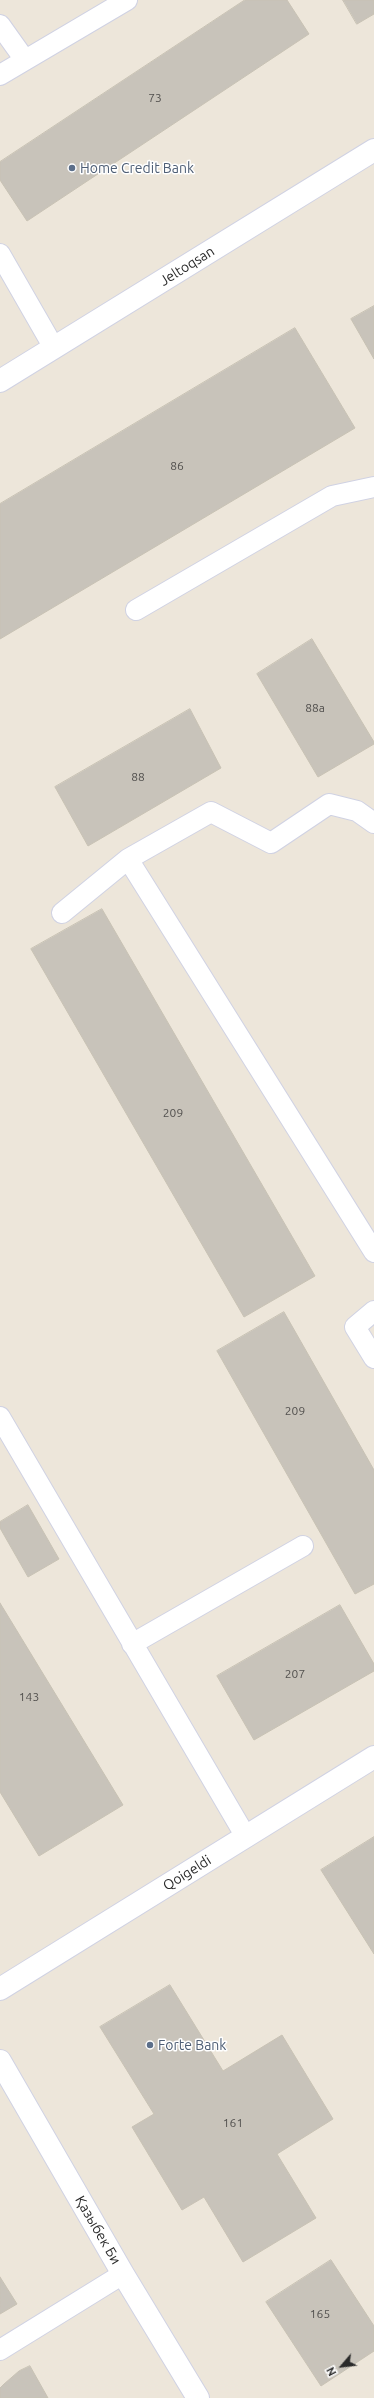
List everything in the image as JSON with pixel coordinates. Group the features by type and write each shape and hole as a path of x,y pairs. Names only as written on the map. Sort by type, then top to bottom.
{"street":[{"name":"Jeltoqsan","path":"0,381 374,150"},
{"name":"Qoigeldi","path":"0,1989 374,1757"},
{"name":"Қазыбек Би","path":"0,2061 123,2274 198,2398"}],"lane":[{"path":"0,75 127,0"},
{"path":"0,25 25,60"},
{"path":"0,254 54,348"},
{"path":"136,610 332,496 374,487"},
{"path":"62,913 128,859 212,812 271,843 329,804 357,811 374,823"},
{"path":"128,859 374,1252"},
{"path":"374,1311 355,1327 374,1358"},
{"path":"0,1417 246,1837"},
{"path":"132,1644 303,1546"},
{"path":"0,2350 123,2274"}],"building":[{"path":"245,0 287,0 309,34 27,221 0,180 0,162"},
{"path":"343,0 374,0 374,14 357,24"},
{"path":"374,306 374,359 351,319"},
{"path":"295,328 355,428 0,639 0,504"},
{"path":"312,639 374,742 374,744 318,777 257,674"},
{"path":"190,709 221,768 88,846 55,787"},
{"path":"102,909 315,1276 244,1317 31,949"},
{"path":"284,1312 374,1470 374,1584 355,1594 217,1351"},
{"path":"28,1505 59,1559 28,1577 0,1528 0,1522"},
{"path":"0,1603 123,1805 39,1856 0,1792"},
{"path":"340,1605 374,1664 374,1671 254,1740 217,1676"},
{"path":"374,1837 374,1954 321,1870"},
{"path":"170,1985 223,2071 282,2035 333,2119 277,2154 316,2218 243,2262 204,2197 182,2210 132,2127 154,2114 100,2027"},
{"path":"331,2260 374,2326 374,2351 321,2386 266,2302"},
{"path":"0,2277 17,2304 0,2314"},
{"path":"30,2366 48,2398 0,2398 0,2388 19,2371"}],"place":[{"name":"Home Credit Bank","path":"72,168"},
{"name":"Forte Bank","path":"150,2045"}]}
